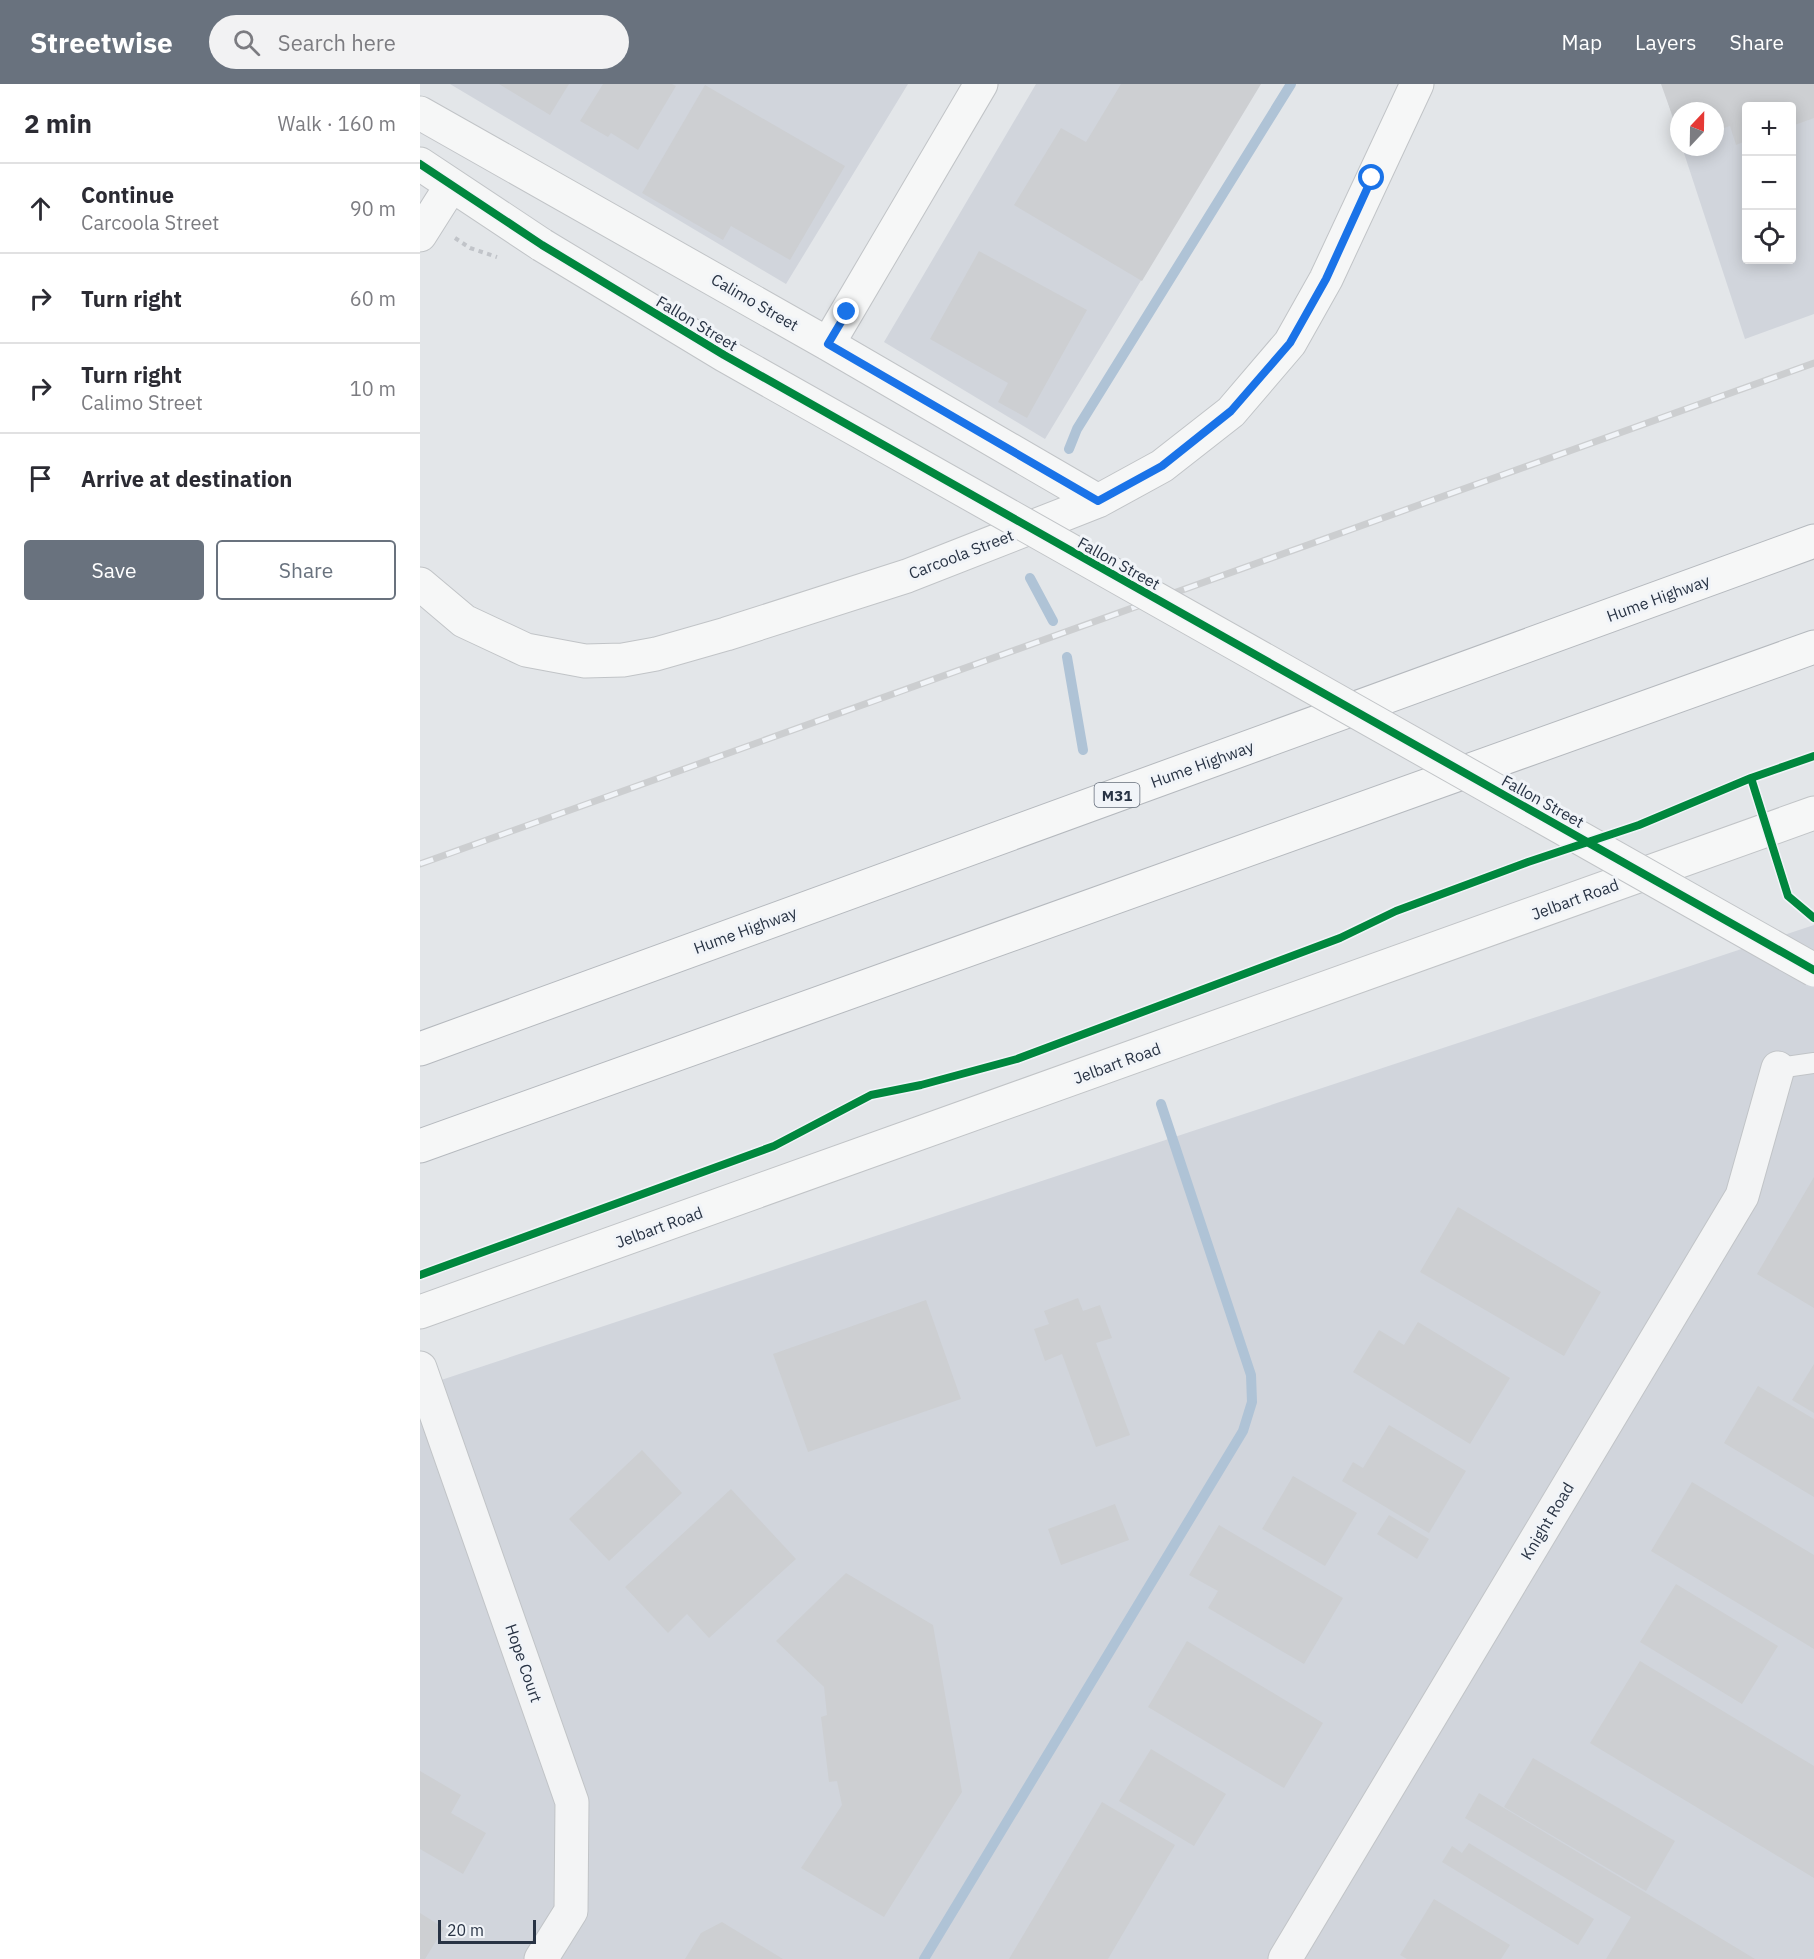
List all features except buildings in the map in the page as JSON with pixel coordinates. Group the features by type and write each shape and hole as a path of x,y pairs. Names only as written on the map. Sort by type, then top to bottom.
{"main road":[{"path":"828,344 981,84"},
{"name":"Carcoola Street","path":"420,584 464,621 526,650 585,661 623,660 656,654 726,634 907,576 1098,501 1162,466 1231,411 1290,343 1326,279 1417,84"},
{"name":"Calimo Street","path":"420,112 828,344 1098,501"},
{"name":"Fallon Street","path":"420,165 542,245 724,356 1814,970"},
{"path":"420,235 451,186"},
{"name":"Hume Highway","path":"420,1049 1814,541"},
{"path":"420,1146 1814,647"},
{"name":"Jelbart Road","path":"420,1312 1814,813"}],"street":[{"name":"Knight Road","path":"1285,1959 1742,1196 1778,1068"},
{"name":"Hope Court","path":"420,1368 572,1802 571,1911 541,1959"}],"lane":[{"path":"1778,1068 1814,1063"}],"shaded area":[{"path":"450,84 908,84 786,284"},
{"path":"1036,84 1260,84 1045,439 884,342"},
{"path":"1662,84 1814,84 1814,314 1745,339 1685,156 1724,156 1724,102 1670,102 1670,109"},
{"path":"1814,925 1814,1959 420,1959 420,1387"}],"waterway":[{"path":"1069,449 1077,429 1291,84"},
{"path":"1030,578 1053,621"},
{"path":"1067,657 1083,750"},
{"path":"924,1959 1243,1431 1252,1402 1251,1375 1161,1104"}],"railway":[{"path":"420,864 1814,363"}],"cycle path":[{"path":"420,164 542,245 724,355 1814,970"},
{"path":"420,1275 774,1146 871,1095 921,1085 1017,1059 1340,938 1396,911 1528,862 1639,825 1751,778 1814,756"},
{"path":"1751,778 1788,896 1814,918"}],"route":[{"path":"847,312 828,344 1098,501 1162,466 1231,411 1290,343 1326,279 1372,178"}]}
